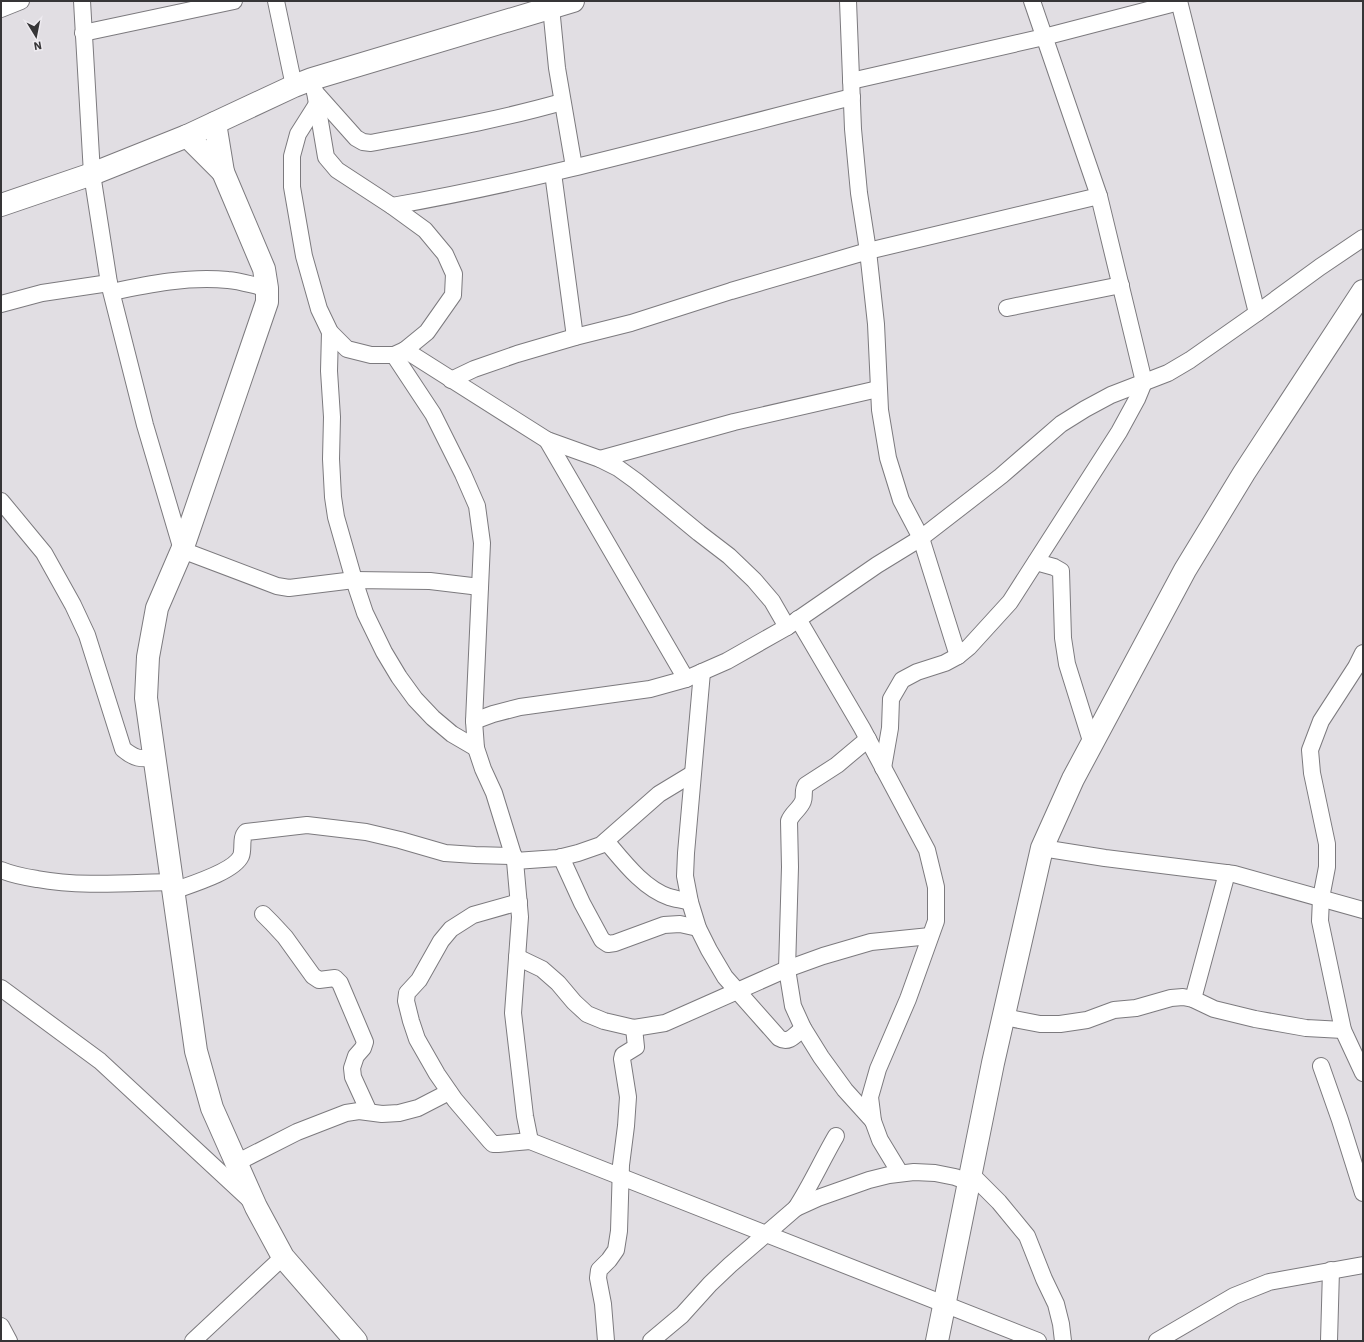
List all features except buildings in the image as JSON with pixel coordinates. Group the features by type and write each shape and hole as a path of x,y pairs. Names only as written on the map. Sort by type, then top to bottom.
{"street":[{"path":"1,9 21,1"},
{"path":"82,1 92,174 110,288 145,425 182,550"},
{"path":"83,33 234,1"},
{"path":"276,1 309,90 326,157 337,170 392,206 425,230 445,254 454,274 453,295 427,332 400,352 371,355 347,349 330,332 319,308 304,256 292,187 292,156 309,90"},
{"path":"848,1 853,129 859,193 868,251 876,324 878,389 888,458 901,500 921,538 958,656"},
{"path":"884,768 890,728 891,699 902,680 917,672 945,663 958,656 969,647 1010,602 1119,432 1137,399 1144,382 1099,196 1032,1"},
{"path":"392,206 447,196 553,173 852,89 1179,1 1257,313"},
{"path":"1,205 92,174 214,123 564,3 556,68 574,167"},
{"path":"309,90 356,138 363,142 371,143 455,128 514,115 562,102"},
{"path":"214,123 223,172 264,269 267,288 266,302 182,550 158,608 148,657 146,698 196,1051 212,1108 256,1207 283,1257 356,1341"},
{"path":"186,136 223,172"},
{"path":"553,173 575,337"},
{"path":"451,380 474,369 518,354 575,337 631,323 731,291 868,251 1099,196"},
{"path":"474,721 520,707 650,690 686,679 727,661 793,623 877,565 921,538 1001,476 1061,424 1111,395 1168,373 1190,360 1363,238"},
{"path":"1,304 42,293 188,280 228,280 267,288"},
{"path":"1007,308 1121,286"},
{"path":"937,1341 1004,1017 1042,848 1073,779 1185,570 1244,473 1363,291"},
{"path":"330,332 329,371 332,417 331,459 333,497 336,517 364,612 384,652 399,677 415,699 433,718 452,734 476,748"},
{"path":"400,352 451,380 547,440 600,459 618,468 636,481 698,533 729,556 754,580 793,623 868,739 927,850 936,887 936,921 908,999 878,1069 870,1097 873,1120 880,1140 900,1173"},
{"path":"400,352 463,474 476,506 482,543 474,721 476,748 482,769 494,793 515,859 520,917 513,1013 525,1116 530,1141"},
{"path":"600,459 734,422 878,389"},
{"path":"547,440 686,679"},
{"path":"1,501 44,553 73,605 87,635 123,749 131,756 155,758"},
{"path":"182,550 277,586 288,588 354,580 430,581 480,587"},
{"path":"1036,562 1054,567 1060,571 1063,638 1066,658 1092,744"},
{"path":"1363,653 1356,667 1321,721 1310,750 1312,773 1327,844 1327,867 1321,898 1320,922 1343,1030 1363,1073"},
{"path":"702,672 692,774 685,876 690,902 698,928 708,950 725,977 779,1038 790,1040 803,1028"},
{"path":"868,739 837,765 806,785 804,788 803,802 789,821 790,866 787,969 792,1006 803,1028 821,1058 845,1090 873,1120"},
{"path":"1,870 12,875 50,882 89,885 172,886 214,876 233,865 241,857 243,837 246,832 307,825 366,832 445,853 515,859 561,857 601,845 659,794 692,774"},
{"path":"606,841 629,869 645,884 668,897 690,902"},
{"path":"1042,848 1105,858 1227,873 1363,910"},
{"path":"561,857 582,903 602,940 608,944 615,943 664,925 680,924 698,928"},
{"path":"1193,999 1227,873"},
{"path":"519,902 473,915 451,929 441,941 419,980 406,993 407,1008 417,1039 437,1074 449,1092 493,1144 530,1141 1038,1341"},
{"path":"263,914 285,937 313,976 319,980 335,978 340,983 365,1042 363,1048 356,1056 352,1068 353,1077 370,1112"},
{"path":"517,956 542,969 558,983 574,1002 587,1014 604,1021 634,1028 665,1023 787,969 823,956 871,942 930,936"},
{"path":"1,988 100,1061 256,1207"},
{"path":"1004,1017 1040,1024 1060,1024 1087,1020 1114,1010 1152,1004 1171,998 1183,997 1193,999 1214,1009 1255,1019 1306,1028 1343,1030"},
{"path":"606,1341 605,1319 598,1278 599,1270 616,1250 620,1231 621,1176 628,1096 622,1059 623,1055 636,1047 634,1028"},
{"path":"1321,1066 1363,1193"},
{"path":"236,1163 297,1132 346,1113 359,1111 382,1114 398,1113 418,1108 449,1092"},
{"path":"651,1341 672,1325 710,1284 796,1208 836,1136"},
{"path":"796,1208 818,1198 869,1180 900,1173 935,1173 970,1178 999,1202 1027,1236 1044,1279 1056,1304 1063,1341"},
{"path":"194,1341 283,1257"},
{"path":"1157,1341 1234,1296 1269,1282 1363,1265"},
{"path":"1329,1341 1331,1270"},
{"path":"1,1326 9,1341"}]}
